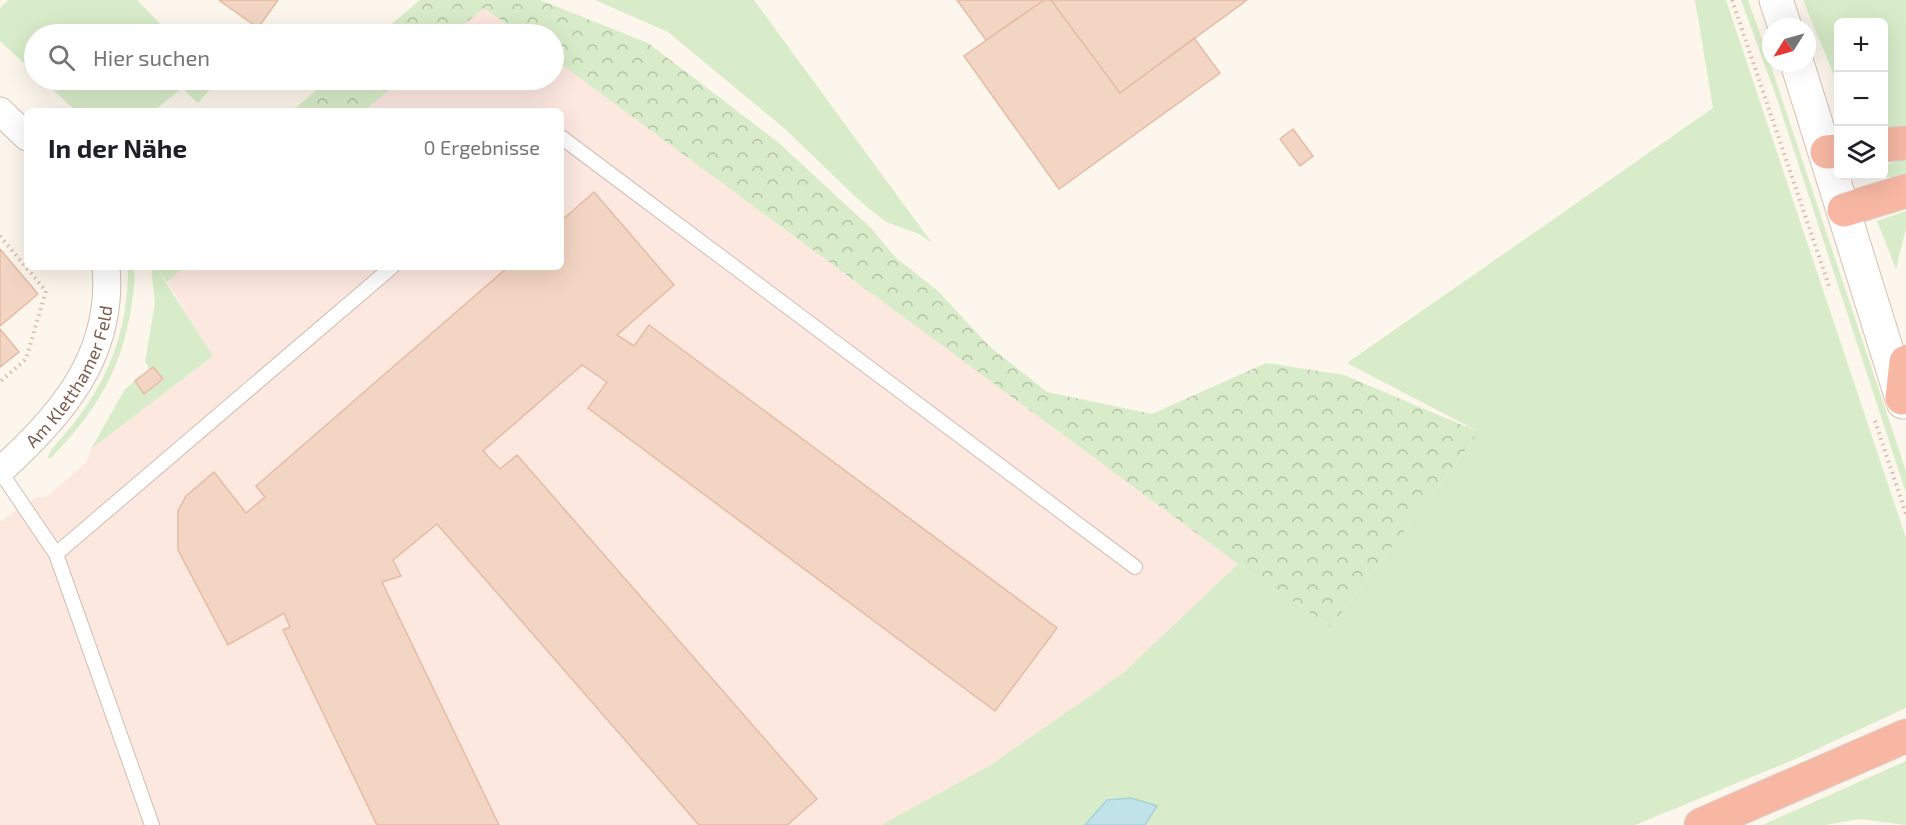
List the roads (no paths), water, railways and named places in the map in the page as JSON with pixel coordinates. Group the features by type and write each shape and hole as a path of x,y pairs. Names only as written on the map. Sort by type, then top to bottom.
{"highway":[{"path":"1888,144 1906,142"},
{"path":"1844,210 1906,191"},
{"path":"1904,404 1906,362"},
{"path":"1701,825 1906,736"}],"street":[{"path":"1776,0 1782,18"},
{"path":"1801,72 1833,151 1844,210 1904,404"},
{"path":"0,111 24,134"},
{"name":"Am Kletthamer Feld","path":"0,471 45,429 78,386 101,336 108,285 106,270"}],"lane":[{"path":"564,139 1135,567"},
{"path":"56,554 388,270"},
{"path":"0,471 56,554 152,825"}],"water":[{"path":"1131,798 1157,806 1145,825 1085,825 1107,800"}]}
